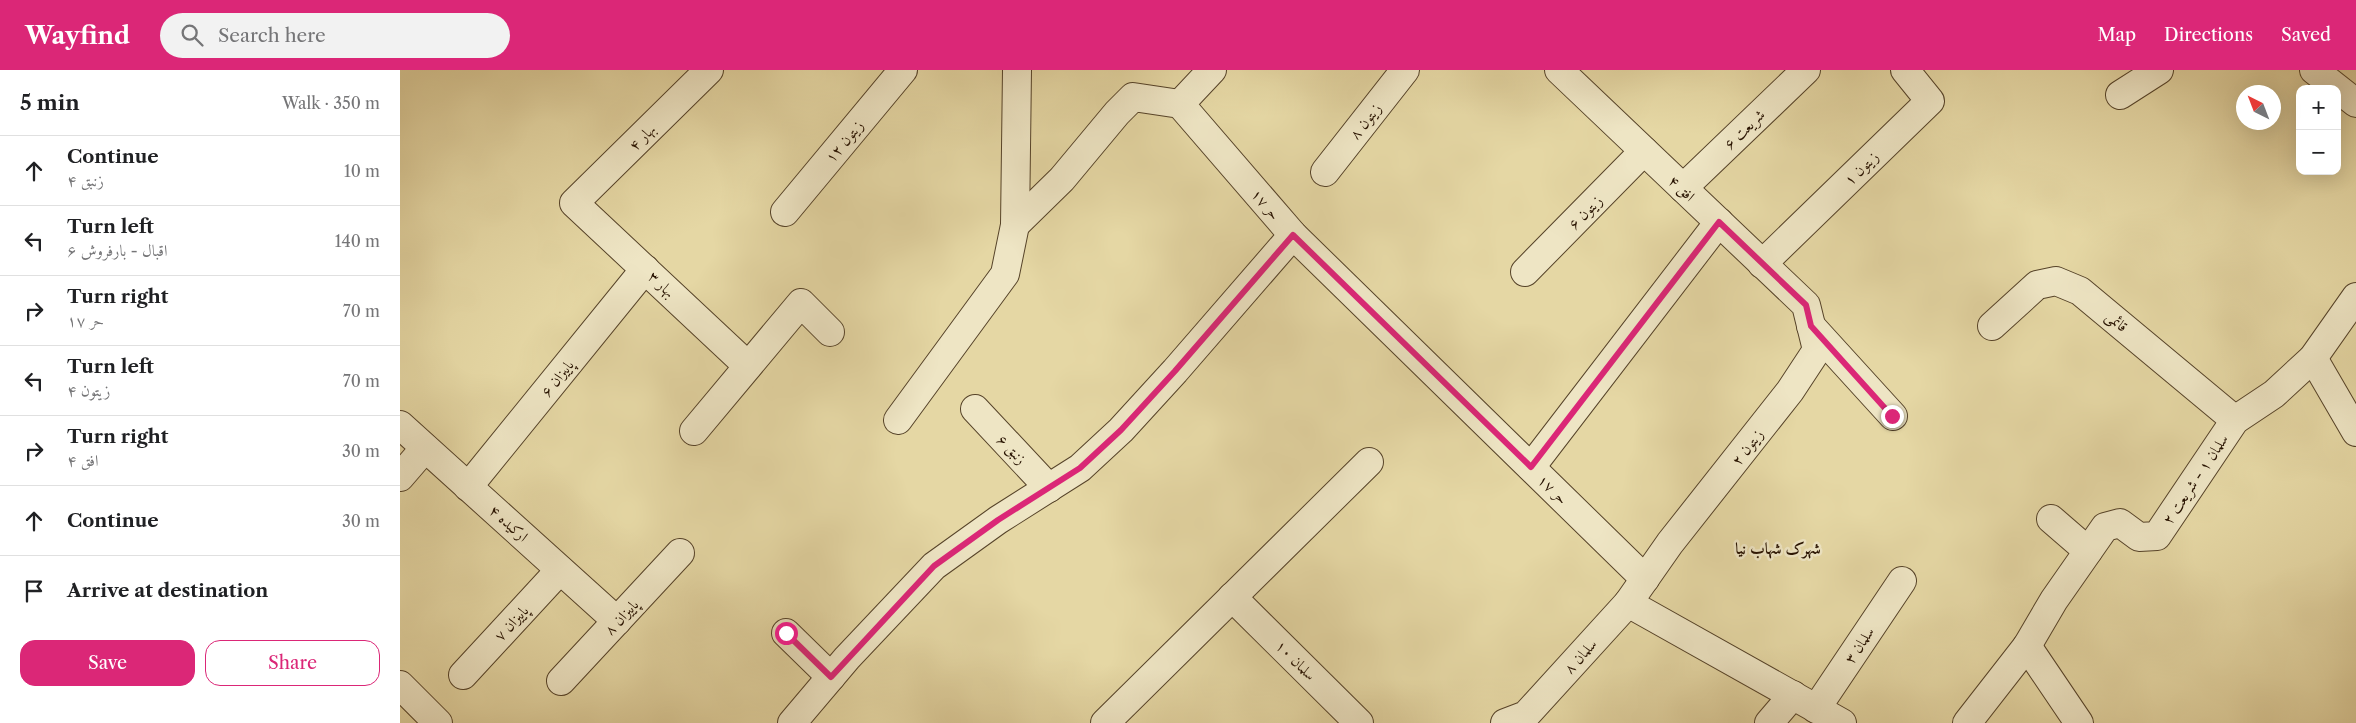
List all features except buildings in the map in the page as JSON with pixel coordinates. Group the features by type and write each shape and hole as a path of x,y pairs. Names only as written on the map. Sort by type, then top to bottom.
{"street":[{"name":"بهار ۴","path":"574,204 709,70"},
{"name":"زیتون ۱۲","path":"785,212 903,70"},
{"path":"898,420 1005,274 1015,224 1016,70"},
{"path":"1015,224 1062,179 1117,113 1133,97 1180,104 1212,70"},
{"name":"زیتون ۸","path":"1325,172 1405,70"},
{"name":"افق ۴","path":"1559,70 1762,264 1892,416"},
{"name":"شریعت ۶","path":"1683,188 1806,70"},
{"name":"زیتون ۱","path":"1762,264 1930,100 1905,70"},
{"path":"2120,95 2159,70"},
{"path":"2314,70 2356,103"},
{"name":"حر ۱۷","path":"1180,104 1293,235 1645,578"},
{"name":"زیتون ۶","path":"1525,272 1644,151"},
{"name":"بهار ۳","path":"574,204 748,366"},
{"path":"1531,467 1719,222"},
{"path":"792,723 831,677 934,566 998,520 1080,468 1121,430 1293,235"},
{"name":"پاییزان ۶","path":"468,487 645,269"},
{"name":"قائمی","path":"1992,326 2037,285 2056,281 2080,291 2235,420"},
{"name":"سلمان ۱ - شریعت ۲","path":"1967,723 2027,646 2054,600 2106,527 2120,523 2139,538 2157,536 2235,420 2274,394 2313,358 2356,297"},
{"path":"694,431 801,302 830,332"},
{"name":"زیتون ۲","path":"1645,578 1670,543 1755,437 1817,350 1808,316"},
{"path":"2313,358 2352,416"},
{"name":"زنبق ۶","path":"975,409 1049,488"},
{"name":"ارکیده ۴","path":"400,425 617,621"},
{"path":"400,477 425,448"},
{"path":"1105,723 1368,462"},
{"path":"2051,520 2088,551"},
{"name":"پاییزان ۸","path":"561,681 680,553"},
{"name":"پاییزان ۷","path":"463,676 560,570"},
{"name":"سلمان ۸","path":"1505,723 1526,715 1628,603 1645,578"},
{"name":"سلمان ۳","path":"1816,709 1902,581"},
{"name":"سلمان ۱۰","path":"1232,596 1359,723"},
{"path":"1628,603 1842,723"},
{"path":"786,633 831,677"},
{"path":"2027,646 2079,723"},
{"path":"401,688 438,723"},
{"path":"1769,723 1792,695"}],"district":[{"name":"شهرک شهاب نیا","path":"1778,548"}],"route":[{"path":"786,633 831,677 934,566 998,520 1080,468 1121,430 1293,235 1531,467 1719,222 1806,305 1811,326 1892,416"}]}
